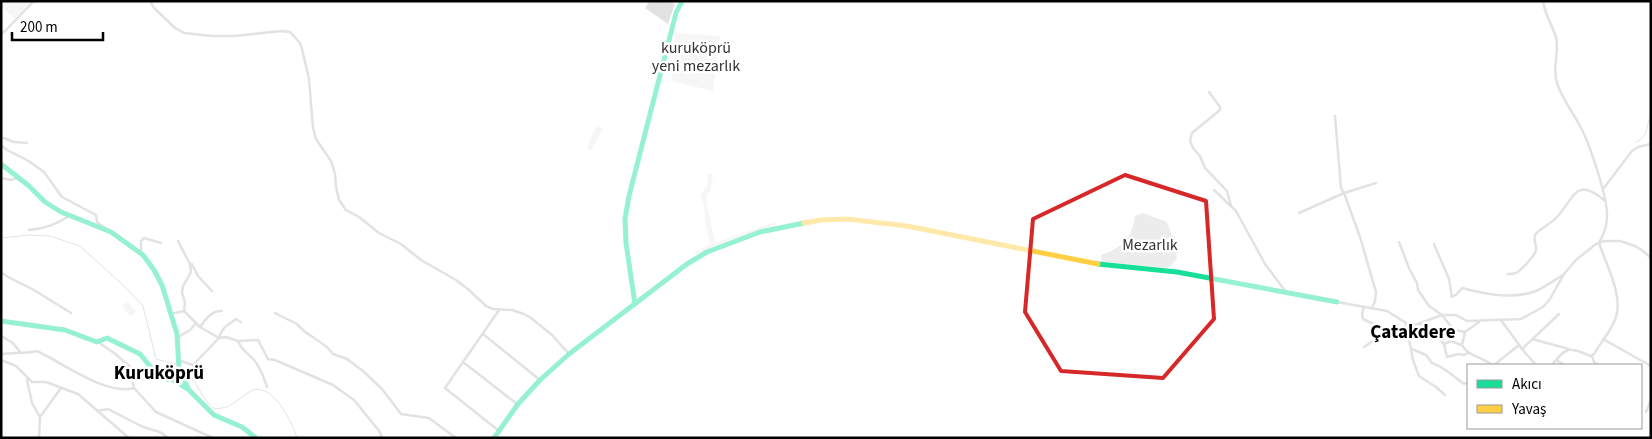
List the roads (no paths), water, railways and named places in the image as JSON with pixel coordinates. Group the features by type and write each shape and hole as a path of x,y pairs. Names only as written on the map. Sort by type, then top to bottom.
{"street":[{"path":"1,35 34,1"},
{"path":"150,1 154,8 174,28 184,33 234,36 281,31 290,32 300,43 302,49 309,79 313,128 316,139 331,161 342,206 379,233 401,244 421,260 456,280 486,306 499,310 512,310 531,318 552,335 569,354"},
{"path":"634,304 626,243 625,219 629,196 676,13 682,1"},
{"path":"1543,1 1547,18 1556,38 1557,47 1554,66 1557,85 1581,127 1592,155 1605,201 1607,219 1605,230 1599,243 1616,289 1618,304 1616,318 1592,356"},
{"path":"1209,92 1220,110 1192,133 1190,140 1206,168 1227,191 1231,206"},
{"path":"1335,116 1341,188 1360,238 1376,292 1372,308"},
{"path":"1,137 14,142 27,143"},
{"path":"1602,190 1632,150 1651,144"},
{"path":"1,145 44,172 62,197 96,215 97,222 134,248 154,270 162,285 177,334 179,369 186,378 189,390"},
{"path":"1,164 45,202 69,216 110,232"},
{"path":"1,178 11,180 19,178"},
{"path":"1299,213 1344,193 1376,183"},
{"path":"1508,274 1515,274 1532,258 1536,250 1535,236 1555,219 1577,192 1587,189 1605,201"},
{"path":"1214,190 1236,211 1265,264 1286,292"},
{"path":"29,230 41,229 61,222 69,216"},
{"path":"494,438 518,404 540,380 569,354 687,264 707,252 760,232 821,220 847,219 907,226 1093,263 1177,272 1386,311 1406,323 1416,325 1442,315 1456,315 1467,321 1481,322 1521,319 1543,307 1564,274 1576,260 1599,243 1612,240 1627,244 1643,251 1651,258"},
{"path":"141,254 141,241 144,238 161,243"},
{"path":"178,241 198,276 212,291"},
{"path":"1399,242 1417,283 1418,290 1429,306 1442,315 1455,330 1465,332 1481,322"},
{"path":"1434,244 1449,279 1452,297 1458,294 1462,288 1491,294 1517,295 1536,290 1564,274"},
{"path":"184,311 185,302 182,293 183,286 191,272 190,264"},
{"path":"1,272 8,278 34,290 71,313"},
{"path":"1364,307 1363,319 1382,328 1384,331 1382,335 1364,347"},
{"path":"499,310 445,388 499,431"},
{"path":"170,314 184,311"},
{"path":"184,311 200,327 219,338 226,337 238,341 258,340 268,359 275,360 333,385 354,400 380,432 382,438"},
{"path":"200,327 216,311 222,311"},
{"path":"276,314 297,324 327,347 333,354 347,359 363,371 382,389 401,414 429,418 456,438"},
{"path":"1522,349 1559,314"},
{"path":"186,378 193,370 193,365 219,338 220,332 236,319 241,322"},
{"path":"1501,320 1535,364"},
{"path":"1,321 66,330 97,342 140,374"},
{"path":"177,338 190,330 196,323"},
{"path":"1406,323 1413,360 1419,376 1436,387 1445,396"},
{"path":"1419,324 1437,336 1444,344 1447,357 1458,354 1464,355 1468,352"},
{"path":"1462,345 1465,332"},
{"path":"483,334 540,380"},
{"path":"1,336 13,343 20,352"},
{"path":"97,342 107,338 140,354 153,370 166,380 173,380 189,390 214,414 242,427 256,438"},
{"path":"1532,339 1578,350 1592,356 1594,362 1597,364"},
{"path":"1603,339 1651,366"},
{"path":"238,341 245,353 254,360 262,372 267,387"},
{"path":"1444,344 1451,341 1462,345 1468,352 1492,364"},
{"path":"1494,364 1519,345"},
{"path":"1412,349 1426,355 1432,363 1440,365 1450,375 1464,384 1467,382"},
{"path":"1553,364 1561,354 1569,349"},
{"path":"1,354 20,352 26,354 38,351 77,373 107,386 134,388"},
{"path":"1,360 16,366 32,382 46,382 78,394 129,438"},
{"path":"178,360 193,365"},
{"path":"1556,360 1562,364"},
{"path":"463,362 518,404"},
{"path":"153,370 140,374 132,380 134,388 148,401 156,412 213,438"},
{"path":"27,378 32,403 40,417 39,438"},
{"path":"40,417 62,387"},
{"path":"1646,412 1651,400"},
{"path":"97,411 108,409 143,427 160,432 168,438"}],"waterway":[{"path":"1636,142 1645,134 1651,116"},
{"path":"1,238 29,235 50,236 80,246 143,306 156,359 176,364"},
{"path":"180,366 186,370 205,399 215,409 227,407 253,390 261,390 268,393 281,406 297,438"}],"district":[{"name":"Çatakdere","path":"1413,331"},
{"name":"Kuruköprü","path":"159,372"}],"park label":[{"name":"kuruköprü yeni mezarlık","path":"696,56"},
{"name":"Mezarlık","path":"1150,244"}]}
